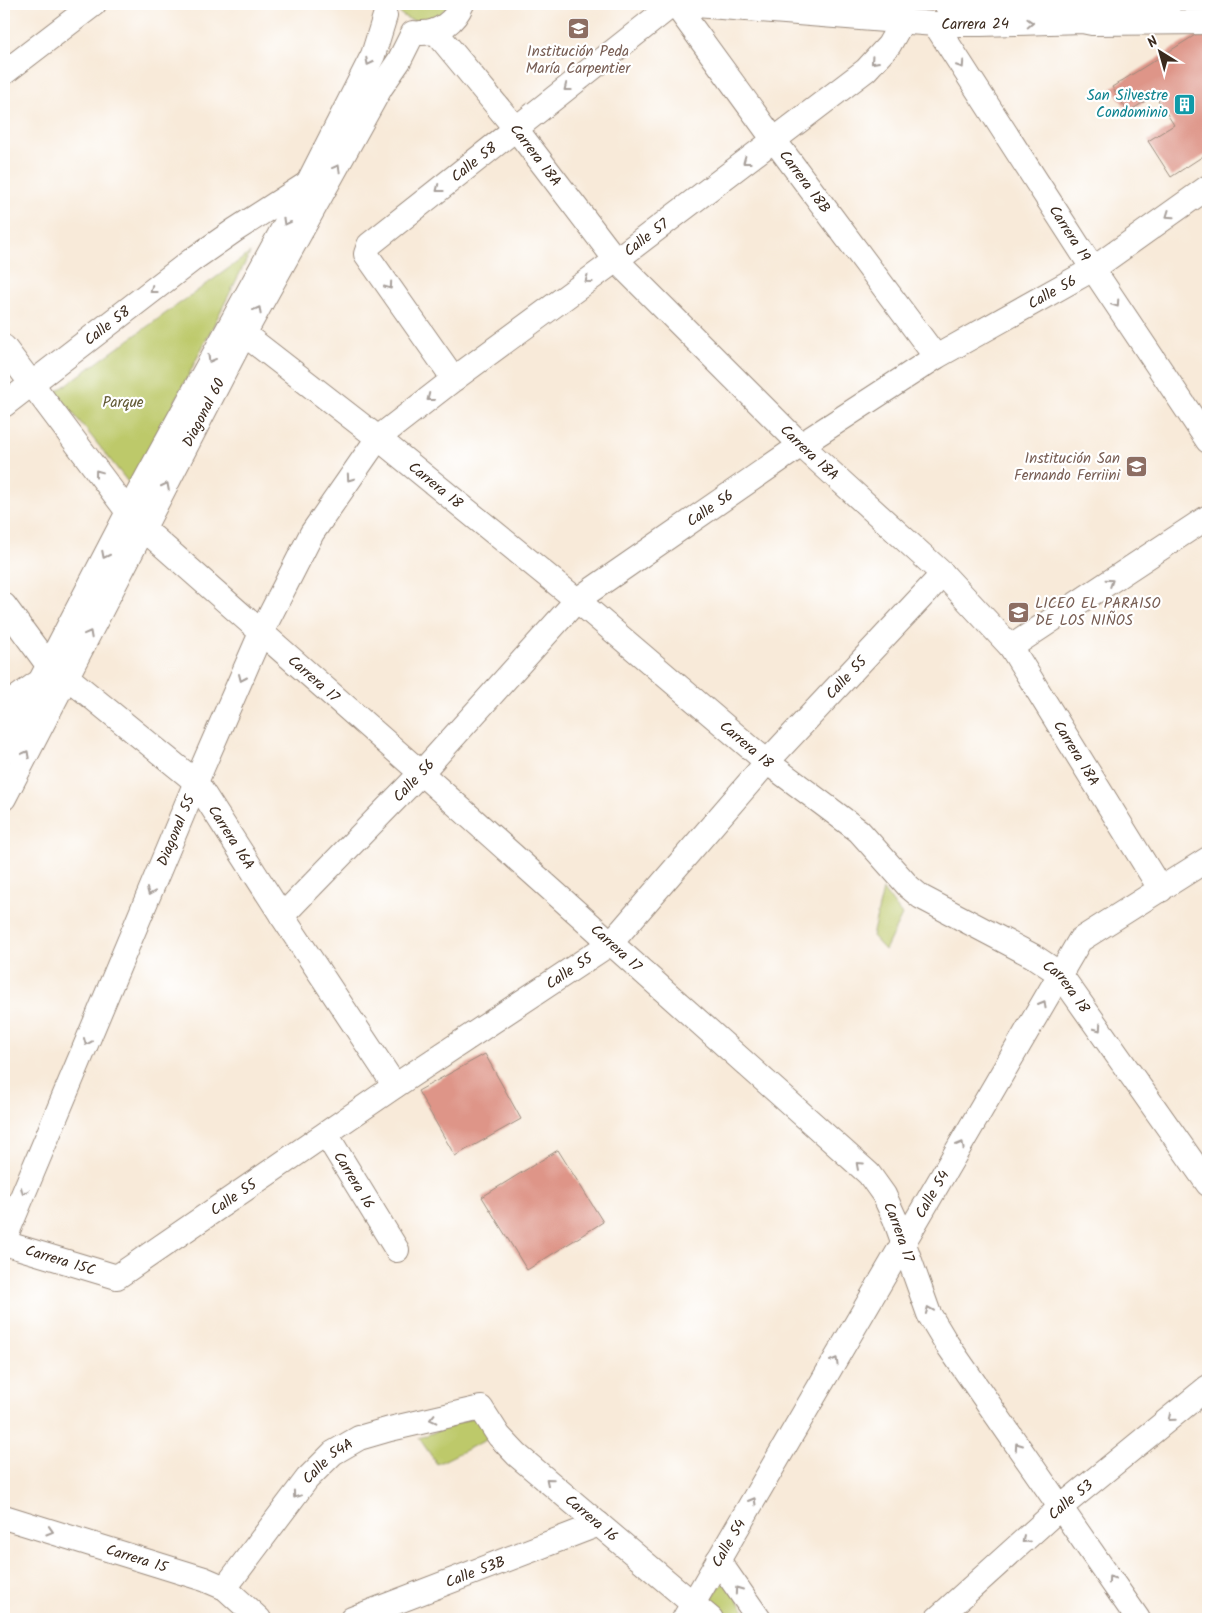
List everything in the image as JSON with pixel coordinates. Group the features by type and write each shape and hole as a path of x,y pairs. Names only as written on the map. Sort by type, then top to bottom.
{"street":[{"path":"4,73 94,4"},
{"path":"382,10 393,24 403,30 424,32 448,24 458,13 462,4"},
{"name":"Calle 58","path":"454,379 366,254 368,245 674,4"},
{"name":"Carrera 18B","path":"674,4 936,357"},
{"name":"Carrera 24","path":"684,4 902,22 940,14 981,24 1089,10 1169,4"},
{"name":"Diagonal 60","path":"4,798 51,674 128,512 308,183 373,55 382,10"},
{"name":"Carrera 24","path":"1089,10 1208,22"},
{"name":"Carrera 19","path":"940,14 1093,269 1208,441"},
{"name":"Calle 57","path":"378,438 866,70 889,45 902,22"},
{"name":"Carrera 18A","path":"424,32 516,129 616,260 801,444 943,574 1011,647 1161,890"},
{"name":"Diagonal 60","path":"4,751 144,529 244,334 424,32"},
{"name":"Calle 58","path":"4,405 192,260 308,183"},
{"name":"Calle 56","path":"282,916 421,772 577,600 801,444 936,357 1093,269 1208,187"},
{"path":"235,230 260,242 265,246 268,255"},
{"name":"Carrera 18","path":"244,334 378,438 577,600 767,762 859,831 909,887 921,897 1033,956 1060,974 1208,1184"},
{"name":"Carrera 17","path":"4,347 128,512 144,529 421,772 869,1174 884,1195 929,1314 946,1344 1138,1619"},
{"name":"Diagonal 55","path":"4,1242 196,782 261,633 312,533 378,438"},
{"path":"1011,647 1208,517"},
{"name":"Calle 55","path":"117,1277 395,1086 611,943 767,762 943,574"},
{"name":"Carrera 16A","path":"4,606 51,674 196,782 395,1086"},
{"path":"4,707 51,674"},
{"name":"Calle 54","path":"688,1611 1080,940 1208,859"},
{"name":"Carrera 16","path":"326,1134 397,1250"},
{"name":"Carrera 15C","path":"4,1242 117,1277"},
{"name":"Calle 53","path":"937,1619 1061,1507 1208,1387"},
{"name":"Carrera 16","path":"480,1408 499,1436 517,1454 599,1524 688,1611 711,1619"},
{"name":"Calle 54A","path":"225,1588 307,1479 333,1453 359,1438 480,1408"},
{"name":"Carrera 15","path":"4,1517 204,1579 225,1588 258,1619"},
{"name":"Calle 53B","path":"352,1619 599,1524"},
{"path":"718,1560 759,1619"}],"green space":[{"path":"393,4 449,4 436,16 429,20 421,21 405,17 398,12"},
{"name":"Parque","path":"250,253 132,487 56,392"},
{"path":"883,890 902,915 885,950 872,936"},
{"path":"479,1415 492,1437 437,1464 419,1438"},
{"path":"724,1580 751,1619 726,1619 708,1604"}],"building":[{"name":"San Silvestre Condominio","path":"1208,27 1208,65 1206,66 1208,69 1208,153 1171,177 1148,141 1174,125 1155,95 1128,112 1112,87"},
{"path":"485,1054 521,1119 455,1156 418,1091"},
{"path":"558,1150 603,1222 527,1270 482,1197"}],"place":[{"name":"Institución Peda María Carpentier","path":"578,28"},
{"name":"San Silvestre Condominio","path":"1184,104"},
{"name":"Institución San Fernando Ferriini","path":"1136,467"},
{"name":"LICEO EL PARAISO DE LOS NIÑOS","path":"1019,612"}]}
